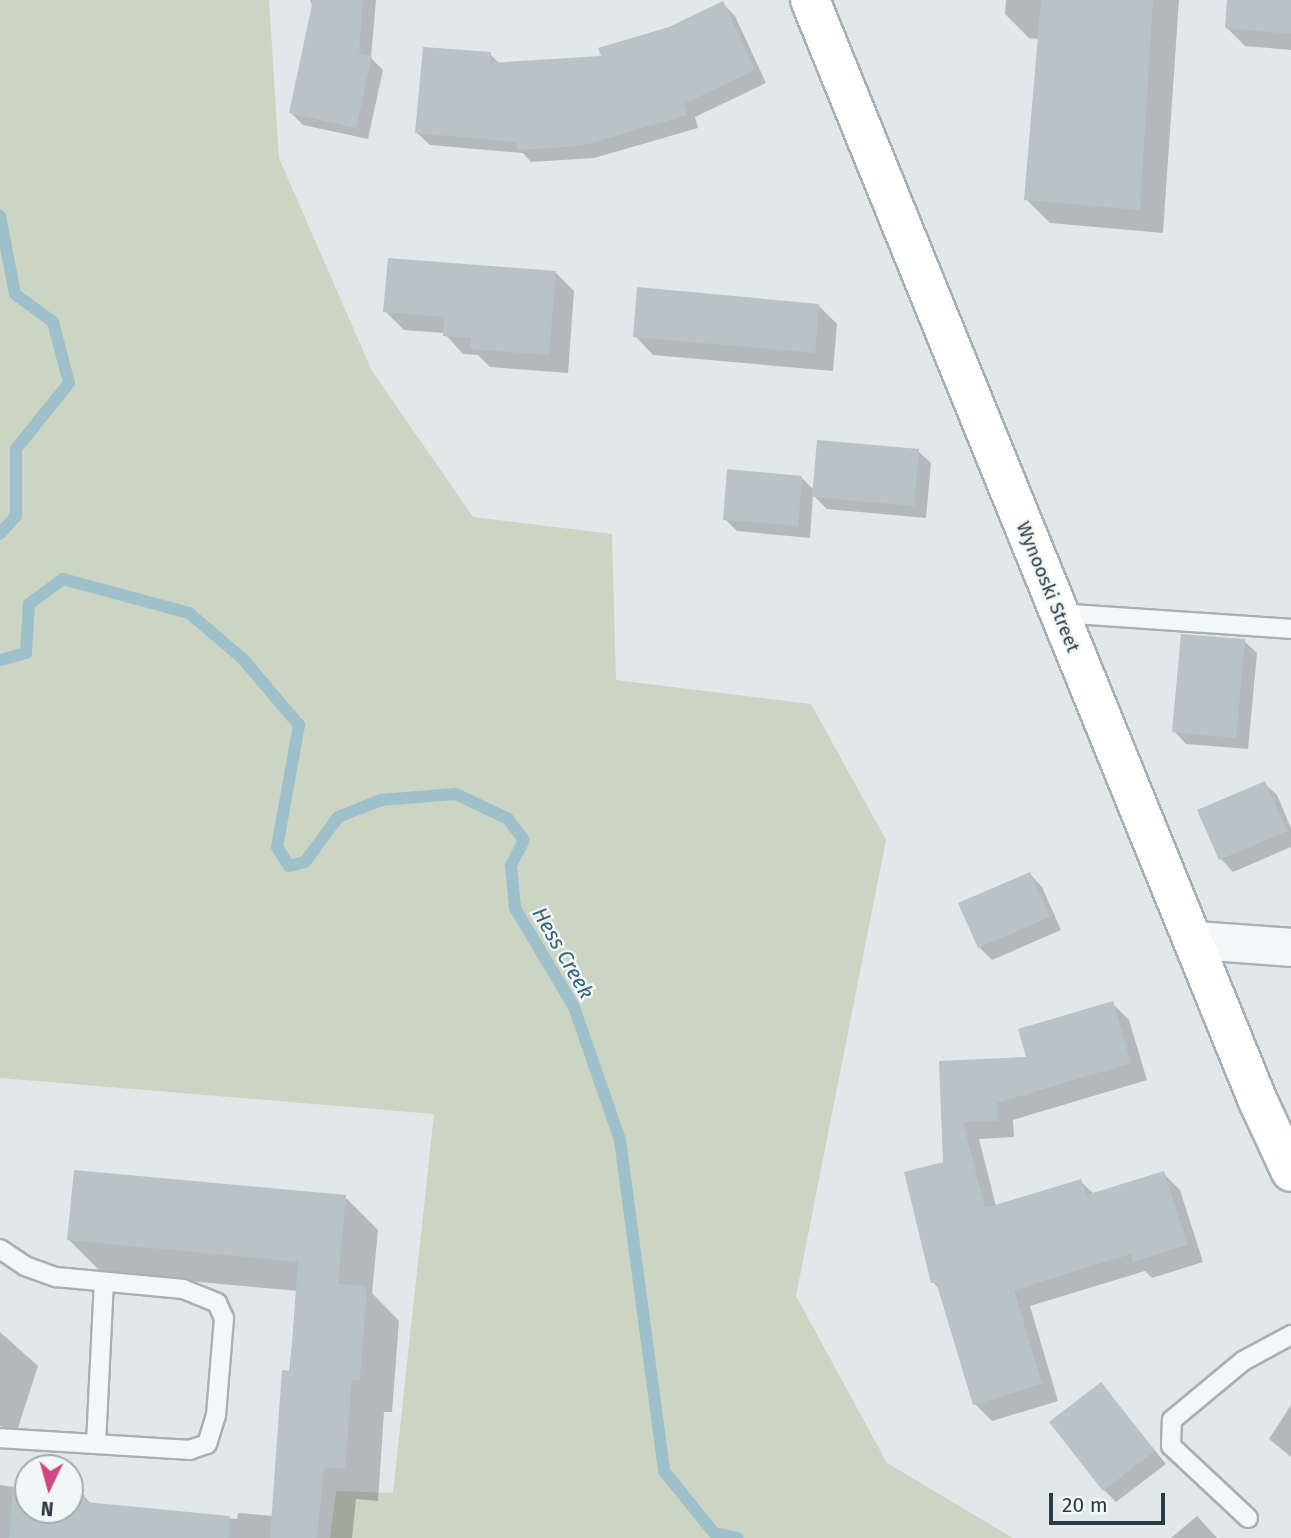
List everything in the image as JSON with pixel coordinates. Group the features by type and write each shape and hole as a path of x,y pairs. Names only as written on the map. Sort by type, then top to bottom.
{"main road":[{"name":"Wynooski Street","path":"810,0 1058,613 1196,940 1258,1101 1291,1172"}],"street":[{"path":"1196,940 1291,947"}],"lane":[{"path":"1058,613 1291,629"},
{"path":"0,1248 25,1266 56,1277 183,1289 217,1303 224,1318 216,1415 207,1444 190,1450 0,1438"},
{"path":"96,1444 104,1282"},
{"path":"1248,1518 1171,1447 1172,1420 1243,1361 1291,1335"}],"green space":[{"path":"0,0 269,0 279,158 372,371 473,517 612,534 616,680 811,704 886,840 796,1296 887,1463 1013,1538 330,1538 336,1491 393,1493 434,1114 0,1078"}],"building":[{"path":"313,0 363,0 359,53 372,56 356,128 289,113"},
{"path":"1041,0 1153,0 1140,210 1024,200"},
{"path":"1227,0 1291,0 1291,34 1225,28"},
{"path":"723,1 755,70 684,104 687,115 581,146 517,150 516,142 415,133 423,47 491,52 490,63 601,56 598,48 669,27"},
{"path":"388,258 556,271 549,355 470,349 471,338 443,336 444,317 383,312"},
{"path":"637,287 819,304 815,353 633,337"},
{"path":"817,440 919,449 914,506 812,497"},
{"path":"727,469 802,476 798,526 723,520"},
{"path":"1181,634 1245,639 1236,738 1172,732"},
{"path":"1265,781 1287,831 1219,860 1197,810"},
{"path":"1030,872 1050,917 978,948 958,903"},
{"path":"1113,1001 1131,1063 997,1103 998,1121 963,1122 985,1208 1081,1179 1086,1195 1164,1171 1187,1245 1133,1262 1131,1254 1014,1290 1042,1384 973,1405 936,1282 931,1283 904,1172 943,1162 939,1061 1026,1057 1018,1029"},
{"path":"74,1170 346,1195 338,1284 367,1286 360,1380 352,1380 345,1469 324,1467 317,1538 270,1538 282,1370 290,1371 298,1262 67,1240"},
{"path":"1101,1382 1155,1451 1103,1491 1049,1422"},
{"path":"13,1488 14,1524 84,1524 84,1495 85,1502 230,1516 229,1538 9,1538"}],"waterway":[{"name":"Hess Creek","path":"0,216 15,294 53,322 69,383 16,449 16,516 0,534"},
{"name":"Hess Creek","path":"0,660 26,653 29,604 63,579 189,613 243,659 299,725 277,847 289,866 305,862 338,817 381,800 456,794 508,819 524,840 511,866 515,908 574,1007 620,1140 664,1471 714,1533 737,1538"}]}
